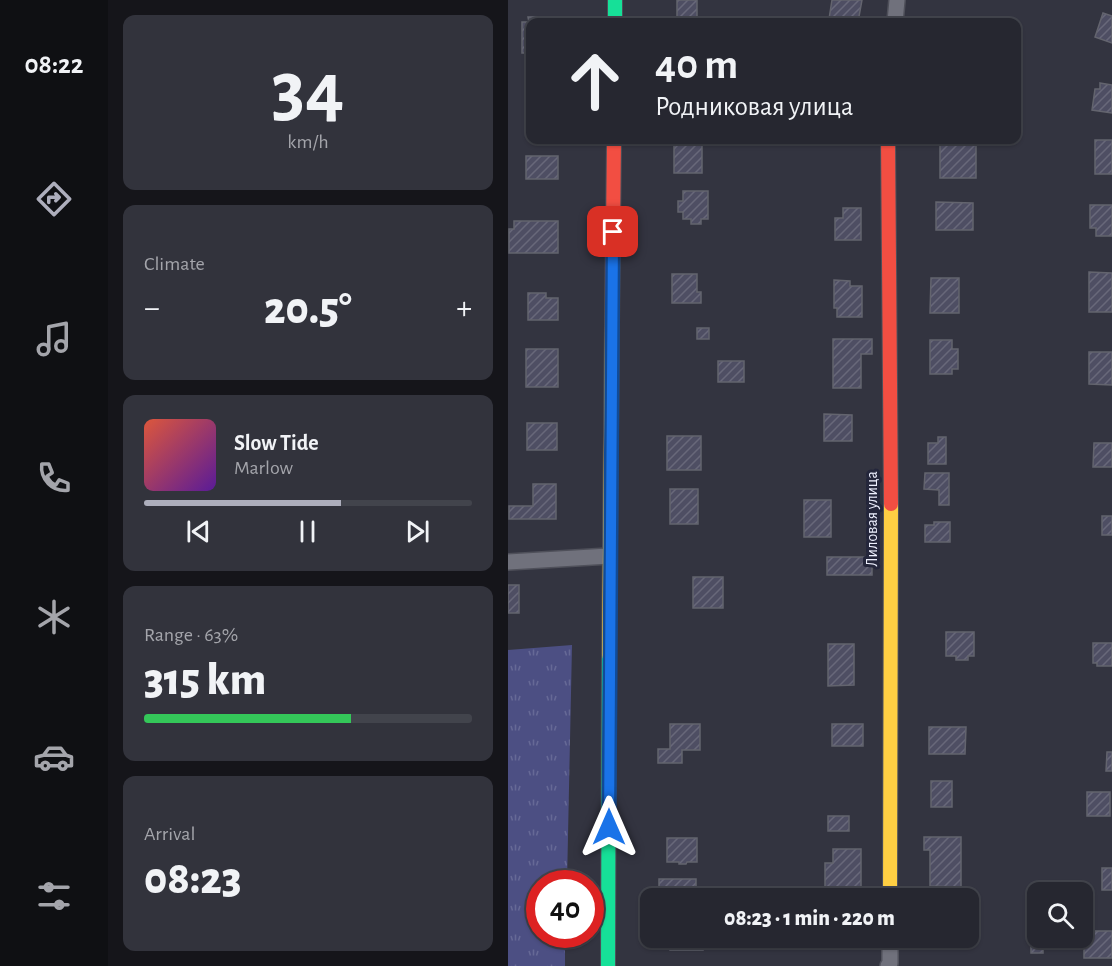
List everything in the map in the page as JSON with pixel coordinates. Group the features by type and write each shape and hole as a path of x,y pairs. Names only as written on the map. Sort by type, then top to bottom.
{"street":[{"path":"615,0 615,18"},
{"path":"895,18 897,0"},
{"path":"608,966 609,556 614,144"},
{"name":"Лиловая улица","path":"888,144 891,523 890,888"},
{"path":"508,562 609,556"},
{"path":"888,966 889,948"}],"green space":[{"path":"572,645 567,870 526,870 526,948 565,948 565,966 508,966 508,650"}],"building":[{"path":"677,0 697,0 697,18 677,18"},
{"path":"832,0 862,0 859,18 829,18"},
{"path":"1103,13 1112,16 1112,43 1095,37"},
{"path":"528,17 561,17 561,18"},
{"path":"522,22 526,22 526,53 522,53"},
{"path":"1100,83 1112,85 1112,113 1092,110 1095,89 1100,89"},
{"path":"1095,140 1112,140 1112,174 1095,174"},
{"path":"674,144 702,144 702,173 674,173"},
{"path":"940,144 976,144 976,178 940,178"},
{"path":"526,156 558,156 558,179 526,179"},
{"path":"683,191 708,191 708,219 701,219 701,224 691,224 691,219 683,219 683,212 678,212 678,201 683,201"},
{"path":"936,202 973,203 973,230 936,230"},
{"path":"1090,205 1112,205 1112,236 1096,236 1096,228 1090,228"},
{"path":"843,208 861,208 861,240 835,240 835,218 843,218"},
{"path":"514,221 558,221 558,253 509,253 509,229 514,229"},
{"path":"1089,272 1112,273 1112,312 1089,312"},
{"path":"672,274 697,274 697,292 701,292 701,303 672,303"},
{"path":"931,278 959,278 959,313 930,313"},
{"path":"834,280 850,281 850,286 862,286 862,317 837,317 837,308 834,308"},
{"path":"528,293 546,293 546,298 558,298 558,320 528,320"},
{"path":"697,328 709,328 709,339 697,339"},
{"path":"833,339 872,339 872,354 861,354 861,388 833,388"},
{"path":"930,340 952,340 952,349 958,349 958,369 952,369 952,374 930,374"},
{"path":"526,349 558,349 558,387 526,387"},
{"path":"1089,352 1112,352 1112,385 1089,384"},
{"path":"718,361 744,361 744,382 718,382"},
{"path":"824,414 852,415 852,441 824,441"},
{"path":"527,423 557,423 557,450 527,450"},
{"path":"667,436 701,436 701,470 667,470"},
{"path":"938,437 946,437 946,464 928,464 928,443 938,443"},
{"path":"1094,443 1112,443 1112,467 1093,467"},
{"path":"925,473 949,473 949,505 939,505 939,490 924,489"},
{"path":"533,484 556,484 556,519 509,519 509,506 533,506"},
{"path":"670,489 698,489 698,524 670,524"},
{"path":"804,500 831,500 831,537 804,537"},
{"path":"1102,516 1112,516 1112,535 1102,535"},
{"path":"934,522 950,522 950,542 925,542 925,525 934,525"},
{"path":"827,557 872,557 872,575 827,575"},
{"path":"693,577 723,577 723,608 693,608"},
{"path":"508,585 519,585 519,613 508,613"},
{"path":"946,632 974,632 974,656 968,656 968,660 956,660 956,656 946,656"},
{"path":"1093,643 1112,643 1112,666 1097,666 1097,663 1093,663"},
{"path":"828,644 854,644 854,685 828,686"},
{"path":"670,724 700,724 700,750 682,750 682,763 658,763 658,749 670,749"},
{"path":"832,724 863,724 863,746 832,746"},
{"path":"929,727 966,727 965,754 929,754"},
{"path":"1107,752 1112,752 1112,771 1106,771"},
{"path":"931,781 952,781 952,807 931,807"},
{"path":"1087,792 1110,792 1110,816 1087,816"},
{"path":"828,816 849,816 849,831 828,831"},
{"path":"924,837 961,837 961,887 930,886 930,850 924,850"},
{"path":"667,838 697,838 697,862 679,864 679,862 667,862"},
{"path":"833,849 861,849 861,888 825,888 825,863 833,863"},
{"path":"1102,868 1112,868 1112,890 1102,890"},
{"path":"659,879 696,879 696,888 659,888"},
{"path":"1093,931 1112,931 1112,958 1084,958 1084,948 1093,948"},
{"path":"670,948 703,948 703,950 670,950"},
{"path":"1031,948 1043,948 1043,953 1031,953"}],"traffic: fast":[{"path":"615,0 615,18"},
{"path":"608,966 609,655"}],"traffic: slow":[{"path":"609,655 612,324"},
{"path":"890,888 891,504"}],"traffic: jam":[{"path":"612,324 614,144"},
{"path":"888,144 891,504"}],"route":[{"path":"609,827 609,556 613,232"}]}
